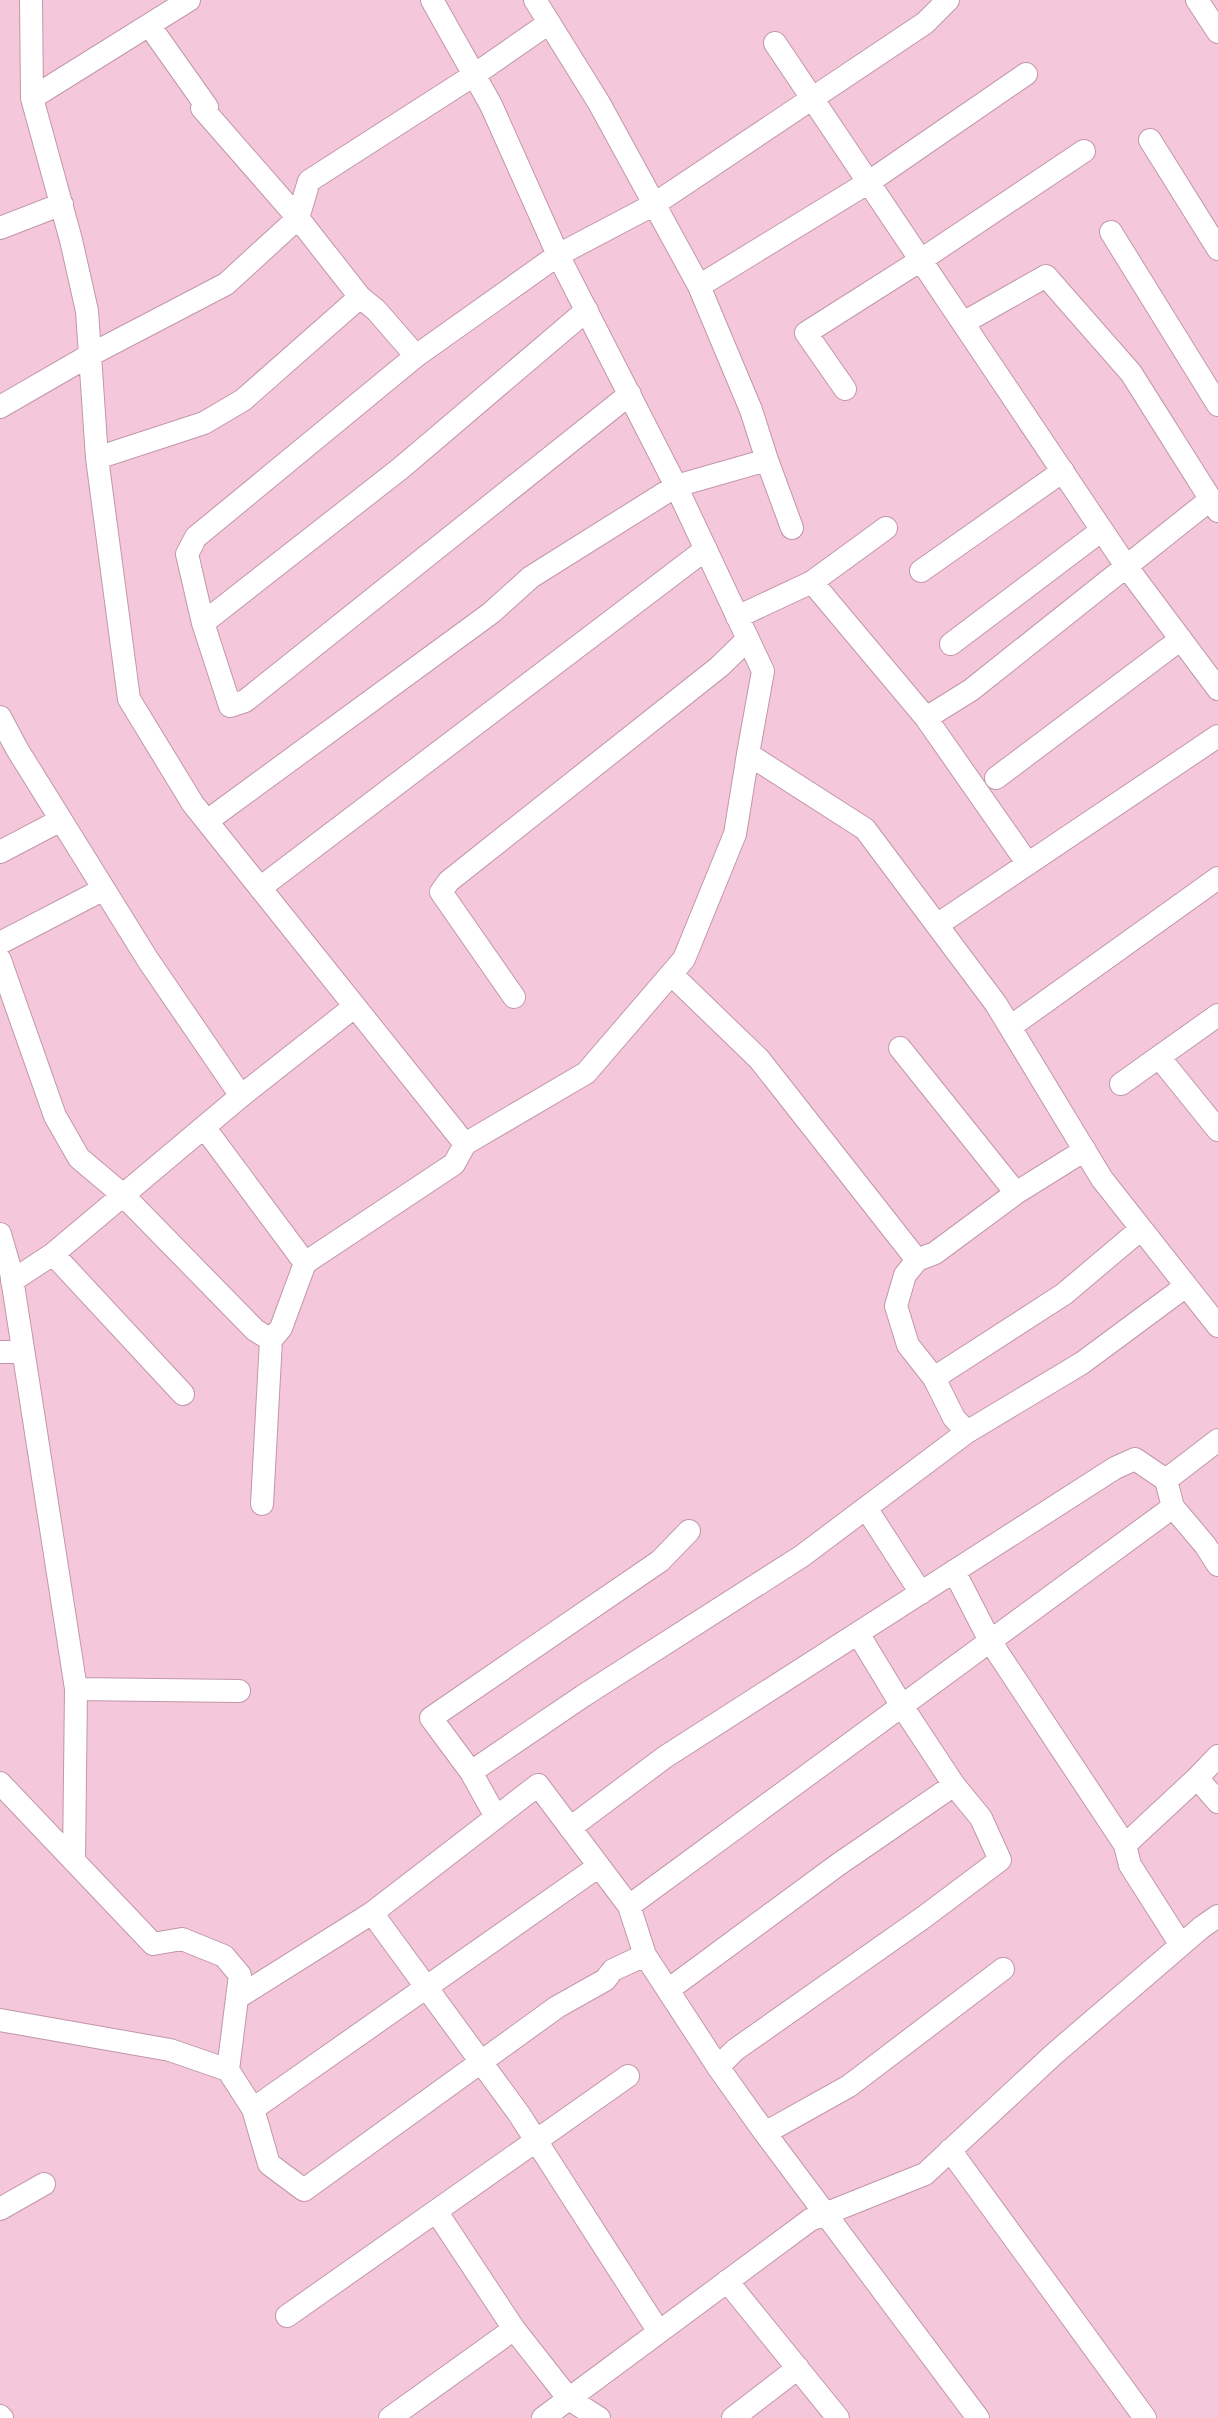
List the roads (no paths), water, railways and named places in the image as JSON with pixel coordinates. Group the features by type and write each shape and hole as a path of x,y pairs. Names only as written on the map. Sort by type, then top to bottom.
{"street":[{"path":"30,0 32,98 62,204 88,311 97,458 129,699 193,804 465,1144"},
{"path":"32,98 189,0"},
{"path":"262,1504 271,1340 281,1328 305,1263 454,1164 465,1144 586,1073 684,959 735,834 762,671 676,486 558,255 491,105 432,0"},
{"path":"535,0 599,103 653,205 699,286 751,410 792,528"},
{"path":"630,394 245,701 230,706 203,623 187,554 196,537 416,356 558,255 653,205 925,23 948,0"},
{"path":"1197,0 1218,32"},
{"path":"0,407 90,355 226,284 298,218 309,181 474,75 549,23"},
{"path":"149,24 207,107 202,108 298,218 360,297 376,310 416,356"},
{"path":"775,43 1126,566 1218,689"},
{"path":"699,286 869,182 1026,74"},
{"path":"1150,140 1218,249"},
{"path":"845,389 806,333 922,260 1084,151"},
{"path":"0,228 62,204"},
{"path":"1111,232 1218,405"},
{"path":"926,718 971,690 1126,566 1216,508 1130,372 1046,276 963,323"},
{"path":"97,458 204,424 243,400 360,297"},
{"path":"203,623 401,468 587,310"},
{"path":"207,821 491,613 531,578 676,486 768,460"},
{"path":"921,572 1063,471"},
{"path":"737,617 812,582 886,528"},
{"path":"951,644 1102,530"},
{"path":"260,888 706,550"},
{"path":"812,582 926,718 1028,864"},
{"path":"514,996 442,892 449,881 718,667 748,639"},
{"path":"996,778 1181,639"},
{"path":"0,717 148,960 241,1096"},
{"path":"937,925 1218,736"},
{"path":"748,754 865,830 996,1004 1102,1180 1218,1326"},
{"path":"0,852 61,820"},
{"path":"1010,1027 1218,878"},
{"path":"0,943 104,889"},
{"path":"0,960 55,1116 79,1158 123,1195 255,1330 271,1340"},
{"path":"671,974 759,1059 917,1260"},
{"path":"12,1280 52,1254 241,1096 354,1007"},
{"path":"1121,1084 1218,1015"},
{"path":"900,1048 1016,1193"},
{"path":"1159,1057 1218,1130"},
{"path":"204,1127 305,1263"},
{"path":"967,1432 954,1418 934,1378 908,1346 896,1306 905,1275 917,1260 935,1253 1016,1193 1085,1150"},
{"path":"934,1378 1064,1294 1141,1229"},
{"path":"0,1234 12,1280 76,1690 74,1861"},
{"path":"52,1254 183,1394"},
{"path":"471,1772 582,1696 802,1556 967,1432 1082,1363 1186,1286"},
{"path":"0,1352 23,1352"},
{"path":"1166,1480 1218,1440"},
{"path":"570,1828 665,1758 859,1635 954,1571 1115,1468 1135,1459 1166,1480 1173,1507 1205,1545 1218,1565"},
{"path":"629,1906 1173,1507"},
{"path":"866,1508 921,1593"},
{"path":"496,1817 471,1772 431,1718 660,1561 689,1531"},
{"path":"954,1571 990,1641 1125,1845 1130,1865 1181,1945"},
{"path":"718,2068 735,2050 924,1917 1000,1860 982,1818 954,1785 902,1706 859,1635"},
{"path":"76,1690 239,1690"},
{"path":"1125,1845 1218,1756"},
{"path":"1197,1778 1218,1802"},
{"path":"0,1783 153,1944 182,1939 224,1956 240,1975 228,2070"},
{"path":"237,1998 372,1913 538,1785 629,1906 645,1955 718,2068 978,2418"},
{"path":"668,1990 839,1864 954,1785"},
{"path":"253,2109 599,1866"},
{"path":"372,1913 537,2141 659,2332"},
{"path":"543,2418 810,2220 925,2174 1053,2055 1202,1927 1218,1916"},
{"path":"0,2020 170,2050 228,2070 253,2109 269,2164 304,2190 557,2007 605,1980 613,1970 645,1955"},
{"path":"765,2133 849,2086 1003,1969"},
{"path":"287,2316 628,2076"},
{"path":"950,2150 1145,2418"},
{"path":"0,2209 44,2184"},
{"path":"436,2211 514,2329 569,2399 599,2418"},
{"path":"727,2281 838,2418"},
{"path":"390,2418 514,2329"},
{"path":"733,2418 798,2368"}]}
